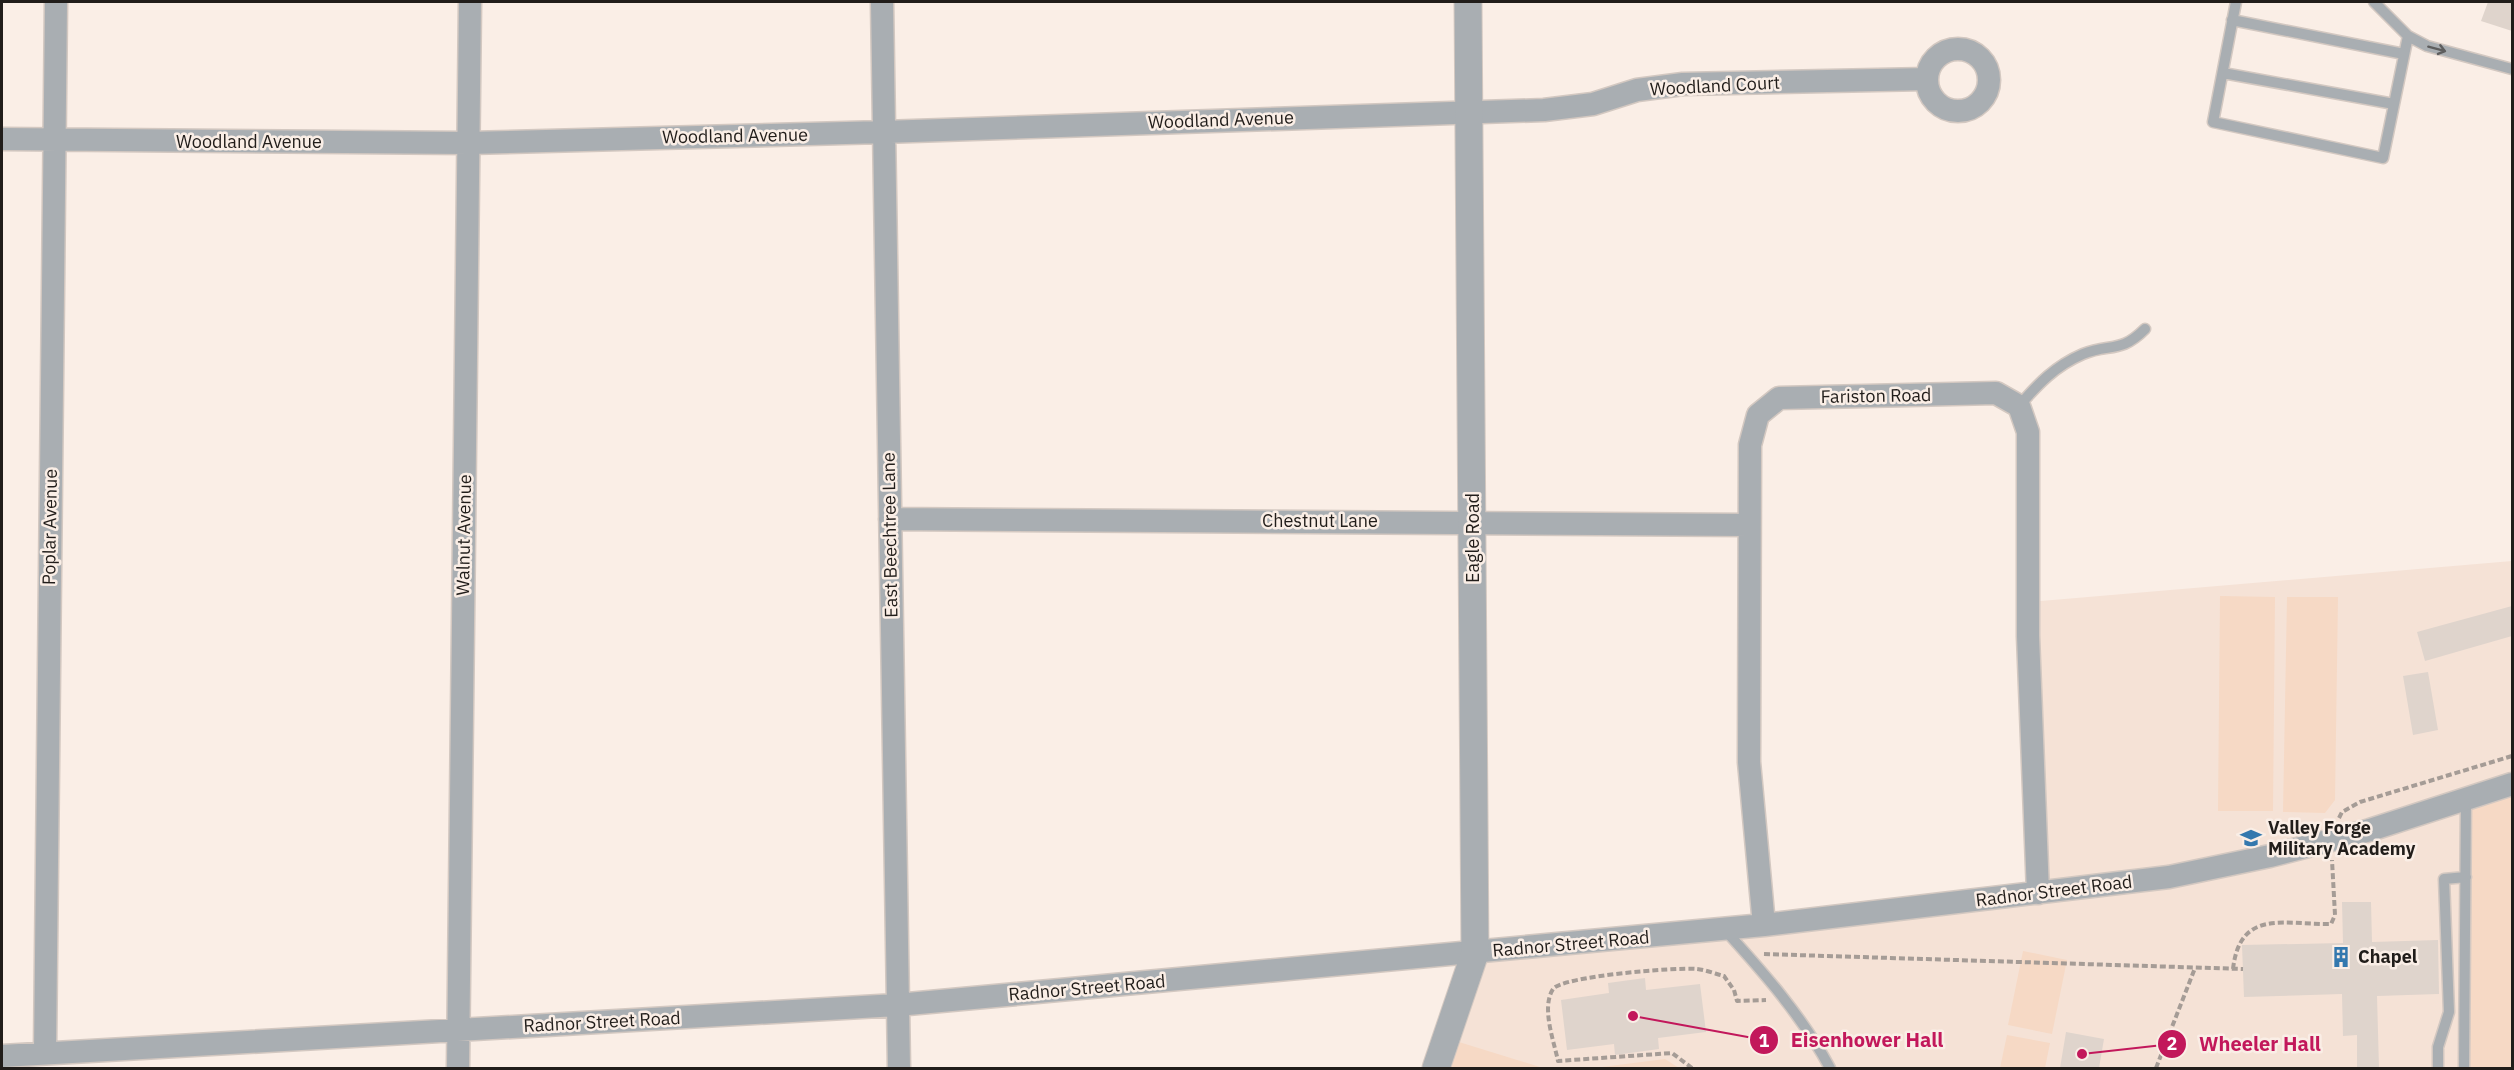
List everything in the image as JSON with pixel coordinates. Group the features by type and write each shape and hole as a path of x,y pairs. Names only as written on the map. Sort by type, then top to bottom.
{"street":[{"name":"Poplar Avenue","path":"45,1053 56,2"},
{"name":"Walnut Avenue","path":"458,1068 470,2"},
{"name":"East Beechtree Lane","path":"882,2 899,1068"},
{"name":"Eagle Road","path":"1436,1068 1475,953 1468,2"},
{"name":"Woodland Court","path":"1469,111 1544,110 1593,104 1637,90 1683,84 1927,79"},
{"name":"Woodland Avenue","path":"2,140 468,142 883,132 1469,111"},
{"name":"Fariston Road","path":"1764,925 1749,762 1750,446 1758,415 1779,398 1996,393 2019,406"},
{"path":"2019,406 2028,432 2028,636 2038,893"},
{"name":"Chestnut Lane","path":"890,519 1749,525"},
{"name":"Radnor Street Road","path":"2,1056 897,1005 1764,925 2169,877 2270,856 2370,830 2512,784"}],"lane":[{"path":"2236,2 2213,122 2383,158 2408,36"},
{"path":"2374,2 2408,36 2427,46 2512,69"},
{"path":"2232,20 2404,54"},
{"path":"2223,73 2394,104"},
{"path":"2019,406 2044,378 2061,365 2085,353 2116,348 2133,341 2145,329"},
{"path":"2464,1068 2466,798"},
{"path":"2438,1068 2438,1047 2449,1012 2444,879 2466,877"},
{"path":"1723,929 1784,999 1814,1038 1830,1068"}],"path":[{"path":"1746,953 2243,969"},
{"path":"2156,1068 2195,968"},
{"path":"1692,1068 1672,1053 1558,1061 1547,1004 1554,988 1568,981 1587,977 1697,969 1724,976 1734,990 1737,1001 1784,999"}],"shaded area":[{"name":"Valley Forge Military Academy","path":"2512,561 2512,784 2464,1068 1436,1068 1475,953 2038,893 2028,602"},
{"path":"2220,596 2275,597 2273,811 2218,811"},
{"path":"2287,597 2338,597 2335,800 2325,813 2283,812"},
{"path":"2512,784 2512,1068 2464,1068 2466,798"},
{"path":"2023,951 2067,960 2052,1034 2008,1025"},
{"path":"2007,1035 2050,1043 2045,1068 2000,1068"},
{"path":"1459,1042 1543,1068 1449,1068"},
{"path":"1665,1059 1679,1068 1594,1068"}],"building":[{"path":"2488,2 2512,2 2512,31 2481,21"},
{"path":"2512,606 2512,636 2425,661 2417,632"},
{"path":"2428,672 2438,730 2413,735 2403,676"},
{"name":"Chapel","path":"2342,902 2371,902 2372,942 2438,940 2439,994 2377,996 2379,1068 2357,1068 2357,1035 2343,1036 2342,994 2244,997 2242,945 2343,943"},
{"path":"1645,978 1646,990 1700,984 1706,1032 1658,1038 1659,1049 1615,1055 1614,1044 1567,1050 1561,1000 1609,993 1608,983"},
{"path":"2066,1032 2104,1039 2099,1068 2060,1068"}],"place":[{"name":"Valley Forge Military Academy","path":"2251,838"},
{"name":"Chapel","path":"2341,957"},
{"name":"Eisenhower Hall","path":"1633,1016"},
{"name":"Wheeler Hall","path":"2082,1054"}]}
